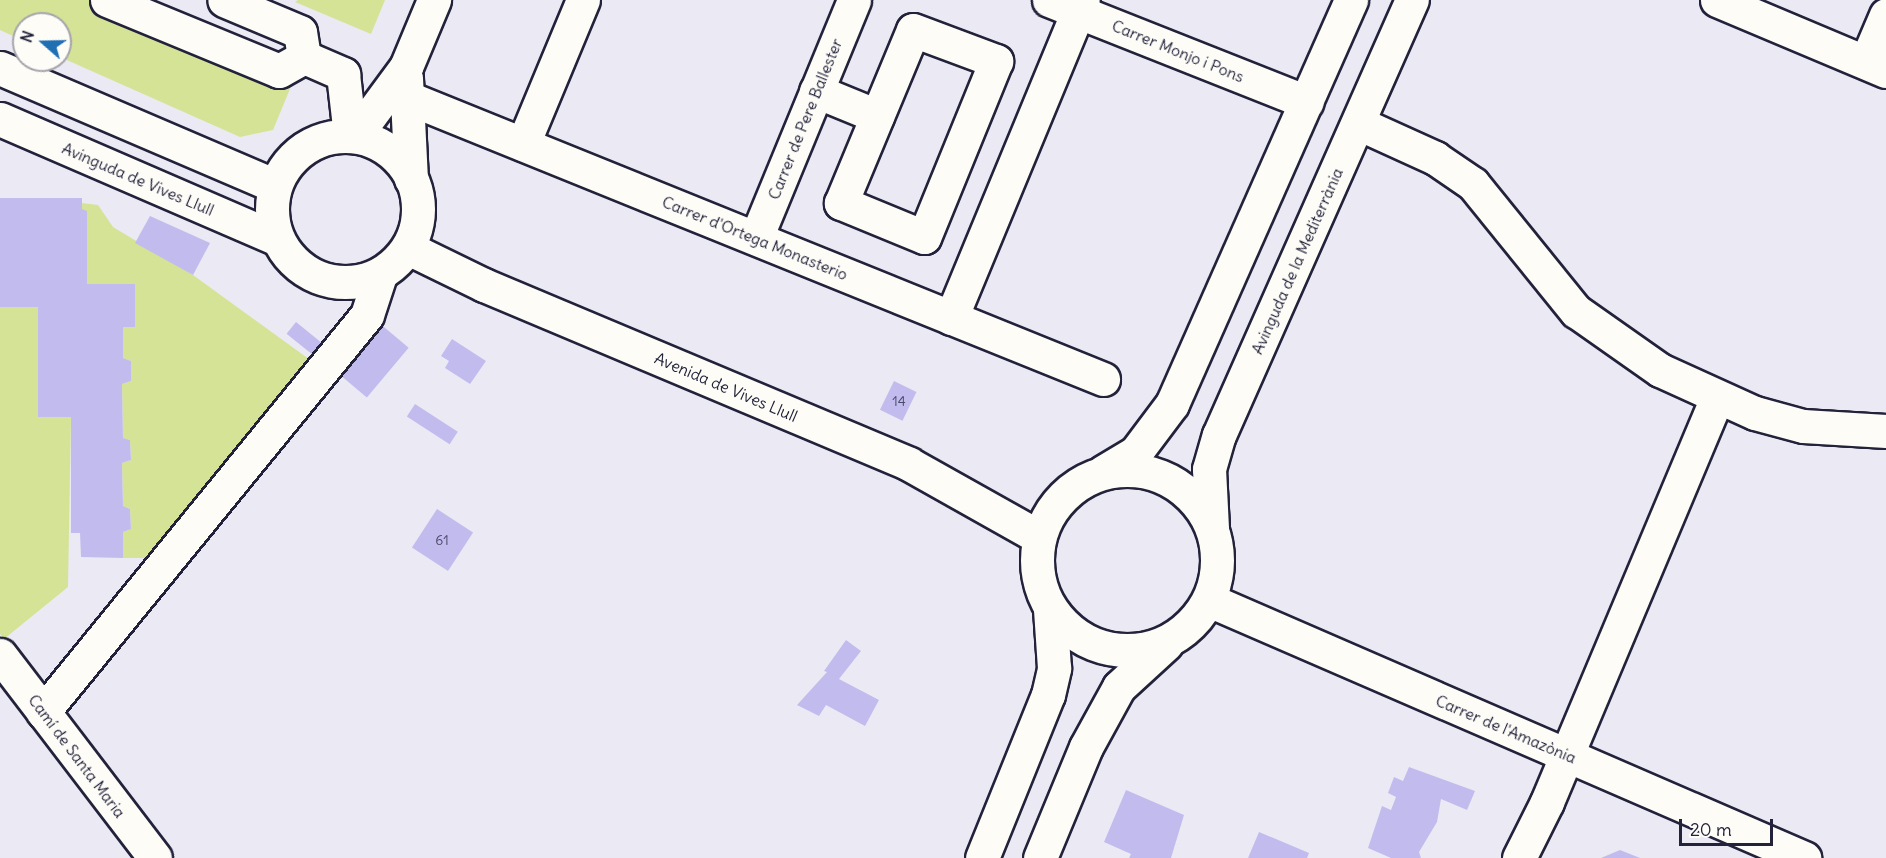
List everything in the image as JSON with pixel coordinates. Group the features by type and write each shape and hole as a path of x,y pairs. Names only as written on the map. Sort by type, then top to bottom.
{"street":[{"path":"107,0 279,71 304,57"},
{"path":"224,0 300,32 304,57"},
{"path":"411,180 406,82 434,0"},
{"path":"523,144 583,0"},
{"name":"Carrer de Pere Ballester","path":"756,238 854,0"},
{"path":"982,858 1048,695 1054,668 1050,610 1037,575 1039,537 1056,504 1069,491 1136,452 1172,404 1351,0"},
{"name":"Avinguda de la Mediterrània","path":"1212,528 1209,469 1219,435 1412,0"},
{"path":"1717,0 1876,67 1886,15"},
{"path":"951,318 1070,4"},
{"name":"Carrer Monjo i Pons","path":"1070,4 1306,102"},
{"path":"913,30 996,61 924,237 841,203 877,116 913,30"},
{"path":"304,57 343,74 352,136"},
{"path":"0,68 275,186"},
{"path":"352,136 406,82"},
{"name":"Carrer d'Ortega Monasterio","path":"406,82 523,144 1103,379"},
{"path":"816,91 877,116"},
{"name":"Avinguda de Vives Llull","path":"0,119 277,239"},
{"path":"1358,123 1436,158 1473,184 1576,311 1660,370 1716,399 1803,426 1886,431"},
{"path":"352,136 392,153 411,180 416,192 416,229 408,248 380,275 356,283 334,283 310,275 294,263 277,239 271,205 275,186 288,162 307,146 328,137 352,136"},
{"name":"Avenida de Vives Llull","path":"408,248 484,285 909,464 1039,537"},
{"path":"43,712 367,315 380,275"},
{"path":"1519,858 1566,755 1716,399"},
{"path":"1040,858 1086,747 1119,687 1193,623 1209,600 1217,564 1212,528 1191,496 1158,475 1140,470 1101,473"},
{"name":"Carrer de l'Amazònia","path":"1209,600 1804,858"},
{"path":"1050,610 1074,635 1105,649 1138,651 1171,640"},
{"name":"Camí de Santa Maria","path":"0,655 155,858"}],"green space":[{"path":"0,0 98,0 292,84 273,130 240,137 72,62 72,12 12,12 12,36 0,30"},
{"path":"298,0 385,0 371,34 295,2"},
{"path":"82,203 98,205 113,227 193,275 313,362 152,558 123,558 123,532 131,529 130,509 123,506 122,463 131,460 130,440 123,438 122,384 131,381 131,361 123,358 123,327 135,326 135,284 87,284 87,212 82,209"},
{"path":"0,307 38,307 38,417 71,417 68,587 4,639 0,634"}],"building":[{"path":"0,198 82,198 82,209 87,211 87,284 135,284 135,327 123,327 123,358 131,361 131,381 122,384 123,438 130,440 131,460 122,463 123,506 130,509 131,529 123,532 123,558 81,557 80,533 71,533 71,417 38,417 38,307 0,307"},
{"path":"150,216 210,243 193,275 135,243"},
{"path":"296,322 330,350 321,361 287,334"},
{"path":"378,322 409,348 367,398 336,372"},
{"path":"452,339 486,361 470,384 445,368 449,361 441,356"},
{"path":"894,381 916,392 902,421 880,410"},
{"path":"415,404 458,432 450,444 407,417"},
{"path":"437,509 473,532 448,571 412,548"},
{"path":"846,640 861,651 839,679 879,700 865,726 826,705 819,716 797,705 827,672 824,671"},
{"path":"1409,767 1475,791 1467,810 1441,799 1437,822 1419,852 1421,858 1391,858 1368,848 1382,806 1391,810 1396,797 1388,793 1394,777 1403,781"},
{"path":"1126,790 1184,815 1171,858 1129,858 1131,854 1104,842"},
{"path":"1259,832 1309,853 1307,858 1248,858"},
{"path":"1620,850 1640,858 1601,858"}]}
